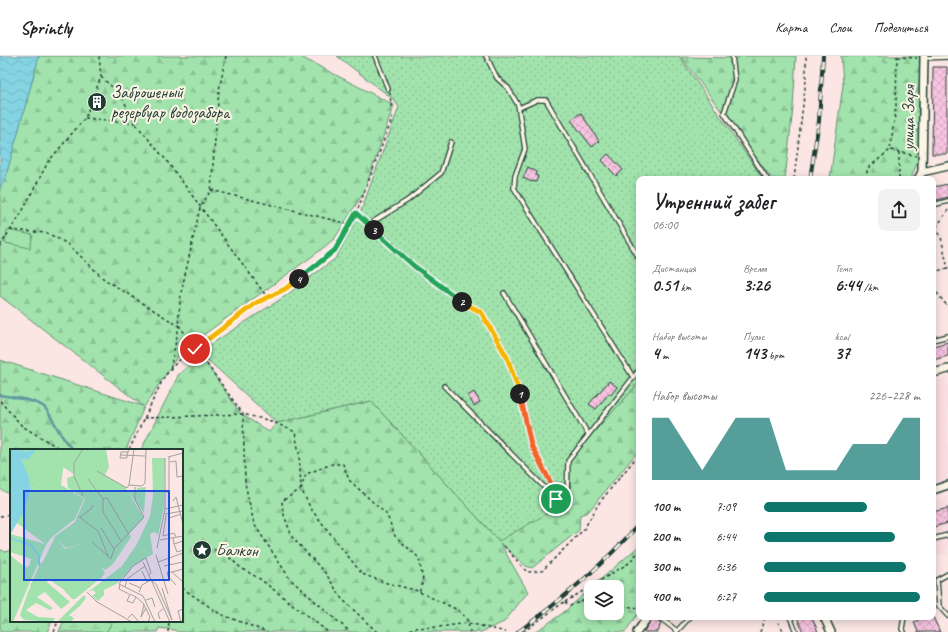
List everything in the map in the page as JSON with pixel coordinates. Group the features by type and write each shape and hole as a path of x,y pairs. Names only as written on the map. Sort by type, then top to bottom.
{"street":[{"name":"улица Заря","path":"920,176 922,172 924,57"},
{"path":"922,172 948,166"},
{"path":"936,372 948,369"},
{"path":"936,489 948,485"},
{"path":"636,632 646,620"},
{"path":"825,620 831,632"}],"lane":[{"path":"375,56 388,88"},
{"path":"486,56 497,78 508,88 519,108 525,149 515,176 514,188 633,377"},
{"path":"732,56 735,80 724,113 765,176"},
{"path":"924,57 948,56"},
{"path":"519,108 537,100 546,100 636,253"},
{"path":"368,225 408,200 441,173 451,142"},
{"path":"936,204 948,202"},
{"path":"356,213 414,266 463,303 481,312 507,357 521,394 531,445 554,489 553,496"},
{"path":"504,293 588,434"},
{"path":"936,339 948,336"},
{"path":"444,386 556,499 567,498 568,461 636,374"},
{"path":"936,538 948,535"},
{"path":"948,574 937,580 940,606 948,616"},
{"path":"663,620 677,632 687,620"},
{"path":"791,620 796,632"},
{"path":"903,620 902,628 904,632"}],"path":[{"path":"0,246 22,212 48,162 85,118 100,77 99,56"},
{"path":"169,372 179,326 181,293 200,208 211,190 219,90 226,56"},
{"path":"794,176 806,80 806,56"},
{"path":"866,176 868,168 890,150 896,107 897,57 924,57"},
{"path":"100,77 121,95 134,122 166,160 267,298"},
{"path":"129,449 164,378 178,362 256,303 295,283 335,250 356,213 392,119 391,95 388,88"},
{"path":"85,118 134,122"},
{"path":"890,150 922,157"},
{"path":"899,152 900,176"},
{"path":"211,190 349,224"},
{"path":"936,271 948,268 941,237 936,227 948,210"},
{"path":"10,230 47,233 61,240 68,244 104,279 179,326 243,414 245,483 254,524 290,579 350,632"},
{"path":"936,292 948,307"},
{"path":"0,401 22,426 57,447 58,449"},
{"path":"144,418 243,414 271,421 295,432 299,453 301,489 311,509 362,574 419,593 458,610 468,623 470,632"},
{"path":"504,546 527,572 542,571 584,529 599,503 636,458"},
{"path":"377,632 342,599 326,574 292,537 283,512 282,501 301,489 306,474 332,464 343,464 349,480 387,515 395,536 419,558 423,581 419,593"},
{"path":"0,516 10,515"},
{"path":"202,550 221,550 241,568 260,579 328,632"},
{"path":"523,632 565,602 629,563 636,555"},
{"path":"183,589 220,614 267,632"},
{"path":"565,602 570,606 584,600"},
{"path":"624,606 636,608"},
{"path":"760,632 764,620"},
{"path":"776,620 784,632"},
{"path":"54,632 58,622"},
{"path":"168,632 169,622"},
{"path":"404,632 414,628 439,627 468,623 506,632"}],"shaded area":[{"path":"948,378 948,480 936,483 936,380"},
{"path":"948,497 948,555 936,555 936,501"}],"green space":[{"path":"39,56 299,56 394,105 364,192 335,238 318,252 181,351 144,407 126,449 10,449 10,494 0,489 0,360 143,406 0,296 0,187 5,178"},
{"path":"337,56 679,56 761,176 636,176 636,386 569,459 571,500 499,541 371,401 277,423 199,352 284,297 336,258 361,211 399,107 393,99"},
{"path":"739,56 796,56 793,108 785,176 770,176 681,57 739,58"},
{"path":"841,56 920,56 918,160 912,176 830,176 843,85"},
{"path":"7,230 33,235 30,248 5,243"},
{"path":"200,355 241,414 269,432 277,423 371,401 499,541 569,459 636,386 636,454 588,512 580,515 579,530 532,568 526,566 500,543 528,592 504,622 481,632 177,632 175,630 159,628 157,632 59,632 64,622 183,622 183,449 142,449 179,374"},
{"path":"0,549 5,552 10,550 10,622 52,622 47,632 0,632"},
{"path":"636,549 636,616 625,632 535,632 563,613 584,594 584,620 624,620 624,580 600,580"},
{"path":"64,622 112,622 106,632 59,632"}],"water":[{"path":"0,56 39,56 5,180 0,188"}],"building":[{"path":"933,67 947,67 947,154 932,154"},
{"path":"581,113 599,141 592,147 571,120"},
{"path":"608,154 623,170 616,176 602,160"},
{"path":"528,167 537,172 536,175 538,176 536,182 523,178"},
{"path":"948,184 948,197 936,200 936,186"},
{"path":"948,342 948,356 936,359 936,345"},
{"path":"609,381 617,387 611,395 609,393 596,409 589,404"},
{"path":"474,392 480,402 474,406 468,396"},
{"path":"948,508 948,523 936,526 936,511"},
{"path":"652,620 661,623 658,632 643,632"},
{"path":"798,620 813,620 818,632 803,632"},
{"path":"918,620 934,620 940,632 918,632 914,622"}],"waterway":[{"path":"0,395 24,399 42,405 49,413 64,440 72,449"}],"railway":[{"path":"810,176 819,121 823,56"},
{"path":"518,632 582,581 611,554 636,527"}],"place":[{"name":"Заброшеный резервуар водозабора","path":"97,102"},
{"name":"Балкон","path":"202,550"}],"route":[{"path":"195,349 256,303 285,289 335,250 356,213 414,266 463,303 481,312 507,357 521,394 531,445 554,489 553,496 556,499"}]}
